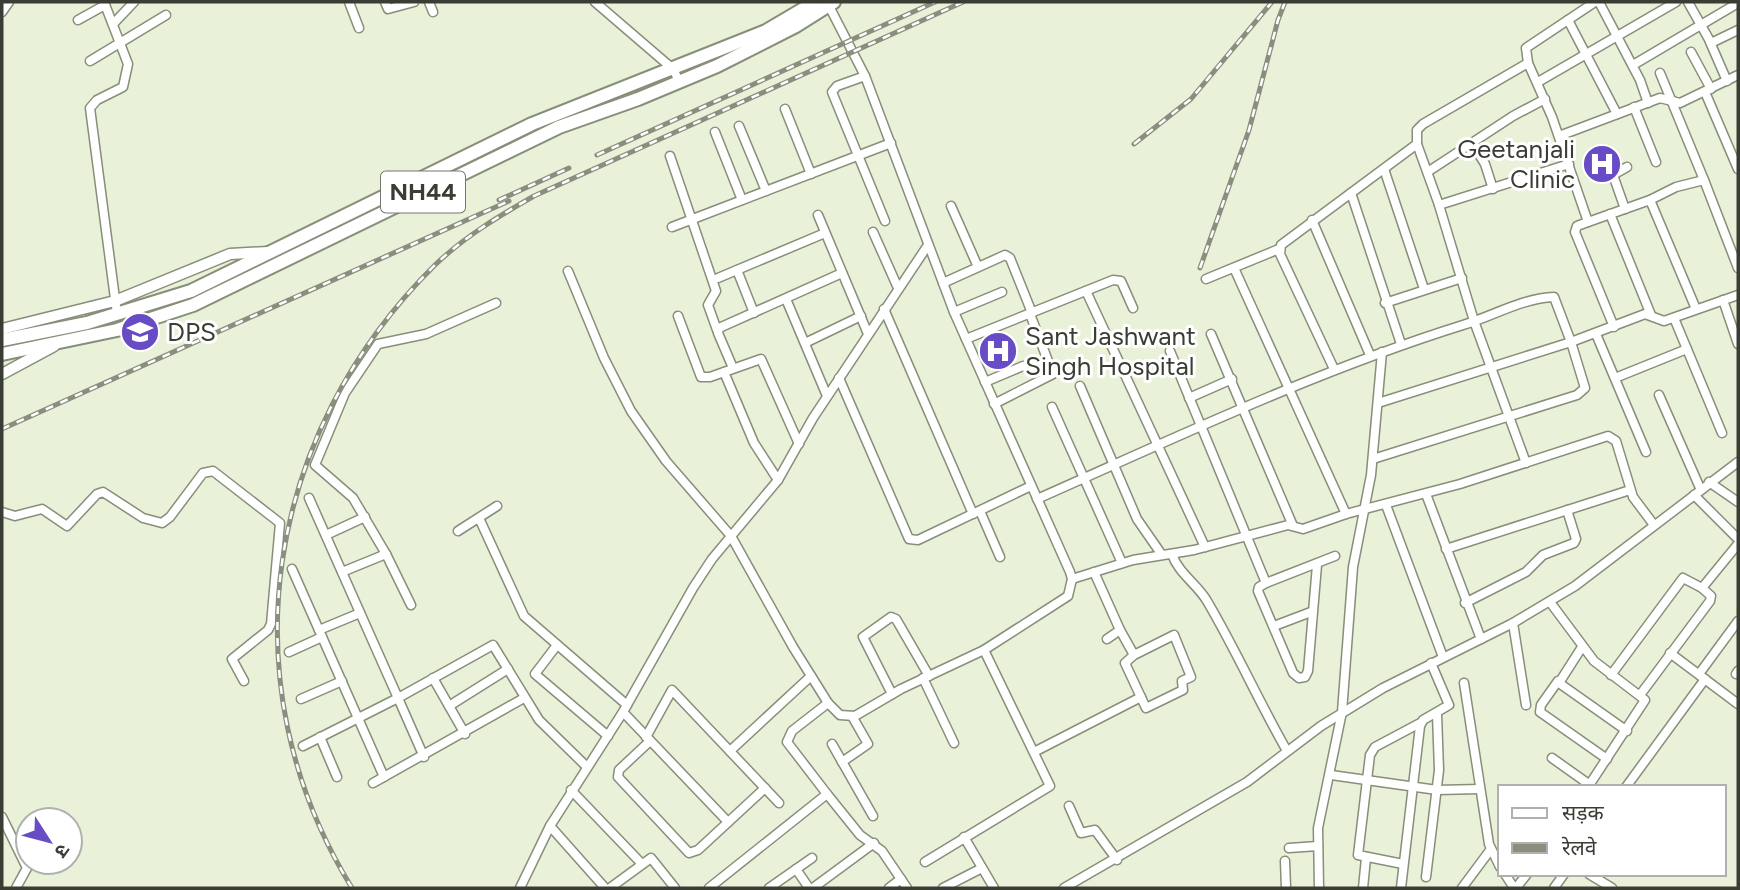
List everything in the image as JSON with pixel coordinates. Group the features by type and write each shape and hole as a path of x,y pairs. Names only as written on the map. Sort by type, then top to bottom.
{"highway":[{"name":"NH44","path":"2,340 116,308 191,291 531,124 766,31 815,2"},
{"name":"NH44","path":"2,354 129,327 193,306 559,127 680,83 796,26 831,4"}],"street":[{"path":"2,12 9,2"},
{"path":"114,23 134,2"},
{"path":"349,2 359,28"},
{"path":"385,2 391,10 414,2"},
{"path":"429,2 433,12"},
{"path":"595,2 673,69 680,83"},
{"path":"1588,222 1559,136 1528,63 1526,48 1597,2 1633,65 1648,103"},
{"path":"1538,82 1676,2"},
{"path":"1688,2 1727,81"},
{"path":"78,20 105,3 122,42 128,64 125,84 93,103 90,108 116,308"},
{"path":"568,271 604,358 636,418 666,461 731,536 811,676 828,703 840,715 852,716 985,650 1061,602 1071,590 1072,579 954,312 865,76 831,4"},
{"path":"1633,65 1738,4"},
{"path":"90,61 166,15"},
{"path":"1568,20 1617,114"},
{"path":"1710,42 1713,44 1738,30"},
{"path":"1691,52 1738,169"},
{"path":"1526,463 1474,321 1429,171 1417,144 1417,130 1528,63"},
{"path":"1660,73 1738,268"},
{"path":"1559,136 1661,98 1680,103 1738,75"},
{"path":"865,76 837,86 832,92 885,221"},
{"path":"1429,171 1545,100"},
{"path":"1634,107 1656,162"},
{"path":"785,109 811,174"},
{"path":"739,126 766,191"},
{"path":"715,132 742,200"},
{"path":"672,227 891,143"},
{"path":"1472,143 1485,164 1493,189"},
{"path":"1206,279 1279,249 1283,242 1417,144"},
{"path":"670,156 716,291 708,305 733,368"},
{"path":"1439,205 1569,164"},
{"path":"1625,209 1613,175 1627,167"},
{"path":"1384,169 1424,289"},
{"path":"1614,327 1575,227 1650,200 1676,187 1704,180"},
{"path":"1350,193 1401,344"},
{"path":"1650,200 1696,309"},
{"path":"951,206 978,267"},
{"path":"1610,214 1651,315 1657,321 1674,318 1738,295"},
{"path":"818,215 868,334"},
{"path":"1312,220 1370,355"},
{"path":"873,232 898,288"},
{"path":"718,278 825,233"},
{"path":"532,888 521,886 550,826 625,708 693,588 731,536 778,480 827,396 928,245"},
{"path":"1279,249 1334,369"},
{"path":"2,329 116,308 230,254 270,252"},
{"path":"943,283 1002,255 1009,257 1053,374 994,404"},
{"path":"1234,268 1346,514"},
{"path":"737,270 754,313"},
{"path":"717,331 842,273"},
{"path":"1385,303 1462,278"},
{"path":"966,339 1119,280 1133,308"},
{"path":"1086,291 1205,547"},
{"path":"954,312 1002,292"},
{"path":"1037,499 1288,387 1401,344 1554,296 1585,390 1373,459"},
{"path":"786,299 827,396"},
{"path":"1723,300 1738,344"},
{"path":"411,605 386,554 353,498 315,465 345,393 378,344 426,334 496,303"},
{"path":"884,309 976,512 1000,557"},
{"path":"1378,403 1596,334 1645,314 1651,315"},
{"path":"678,316 701,377 705,379 761,359 799,444"},
{"path":"805,343 861,316"},
{"path":"1674,318 1723,433"},
{"path":"1211,334 1245,408 1293,526"},
{"path":"1596,334 1646,452"},
{"path":"2,374 61,342"},
{"path":"1615,378 1687,349"},
{"path":"1170,351 1266,583"},
{"path":"1319,888 1320,817 1331,775 1342,712 1353,567 1373,459 1382,352"},
{"path":"985,382 1023,366"},
{"path":"724,372 754,443 778,480"},
{"path":"839,378 905,536 918,541 1031,486"},
{"path":"1189,398 1232,379"},
{"path":"1080,386 1143,530 1162,555"},
{"path":"1658,395 1697,492 1738,541 1702,588"},
{"path":"1052,407 1122,563"},
{"path":"1072,579 1122,563 1205,547 1247,535 1293,526 1301,530 1346,514 1426,494 1610,436 1616,441 1630,490 1654,526"},
{"path":"1064,888 1247,782 1342,712 1431,663 1513,624 1550,602 1605,565 1738,462"},
{"path":"2,512 15,516 42,509 67,526 97,494 103,492 143,518 162,523 170,517 203,473 214,471 280,523 271,624 268,630 232,659 244,681"},
{"path":"1709,482 1738,502"},
{"path":"1446,549 1630,490"},
{"path":"1426,494 1465,603 1481,639"},
{"path":"309,498 424,757"},
{"path":"1386,505 1443,657"},
{"path":"458,531 497,506"},
{"path":"1465,603 1526,572 1543,555 1574,543 1576,539 1567,510"},
{"path":"326,535 365,517"},
{"path":"479,518 520,611 625,708 648,739 727,822"},
{"path":"342,572 386,554"},
{"path":"1172,554 1176,564 1199,589 1220,623 1287,751"},
{"path":"1317,565 1308,671 1302,679 1293,673 1258,587 1335,556"},
{"path":"292,569 384,777"},
{"path":"1094,572 1134,656"},
{"path":"1611,675 1682,578 1702,588 1711,598 1640,695"},
{"path":"1550,602 1582,647 1645,702 1590,785"},
{"path":"1274,626 1311,612"},
{"path":"289,652 360,613"},
{"path":"892,694 863,637 891,617 899,624 926,677 954,743"},
{"path":"1627,785 1738,621"},
{"path":"1513,624 1526,705"},
{"path":"1107,639 1120,630"},
{"path":"1174,635 1192,677 1182,681 1183,690 1146,708 1125,663 1134,656 1174,635"},
{"path":"303,746 398,698 493,645 539,720 587,767"},
{"path":"557,645 535,674 608,736"},
{"path":"1582,647 1541,705 1540,712 1607,759"},
{"path":"925,862 1050,786 985,650"},
{"path":"1670,653 1738,704"},
{"path":"1403,864 1366,858 1358,852 1368,779 1373,749 1448,708 1449,703 1431,663"},
{"path":"449,706 508,669"},
{"path":"730,751 811,676"},
{"path":"433,678 465,734"},
{"path":"301,699 342,681"},
{"path":"1558,681 1627,731"},
{"path":"1464,683 1491,849 1498,863"},
{"path":"765,788 694,853 686,850 618,777 619,770 648,739 672,690 730,751 765,788 779,803"},
{"path":"1034,752 1142,697"},
{"path":"1449,703 1466,697"},
{"path":"373,783 465,734 524,698"},
{"path":"828,703 792,731 787,742 860,835 874,843 907,888"},
{"path":"1426,877 1437,790 1437,714"},
{"path":"842,762 868,744 852,716"},
{"path":"1401,888 1422,722"},
{"path":"320,737 337,777"},
{"path":"832,744 873,816"},
{"path":"1552,758 1588,785"},
{"path":"1331,775 1437,790 1480,789"},
{"path":"572,790 641,863"},
{"path":"709,888 827,794"},
{"path":"1069,806 1082,833 1095,830 1116,860"},
{"path":"2,817 27,868 16,888"},
{"path":"550,826 608,888 648,858 653,859 675,888"},
{"path":"964,838 993,888"},
{"path":"796,869 811,888 874,843"},
{"path":"1289,848 1318,846"},
{"path":"1462,888 1491,849"},
{"path":"769,888 812,858"},
{"path":"1363,888 1366,858"},
{"path":"1285,860 1286,888"},
{"path":"943,888 982,868"},
{"path":"889,888 901,879"}],"railway":[{"path":"597,155 935,2"},
{"path":"352,888 312,809 287,727 278,645 282,562 301,482 332,404 377,332 446,255 482,228 534,196 963,2"},
{"path":"1134,144 1191,99 1272,2"},
{"path":"1200,268 1249,130 1285,2"},
{"path":"499,200 569,168"},
{"path":"2,429 509,201"}],"place":[{"name":"Geetanjali Clinic","path":"1602,164"},
{"name":"DPS","path":"140,332"},
{"name":"Sant Jashwant Singh Hospital","path":"998,351"}]}
